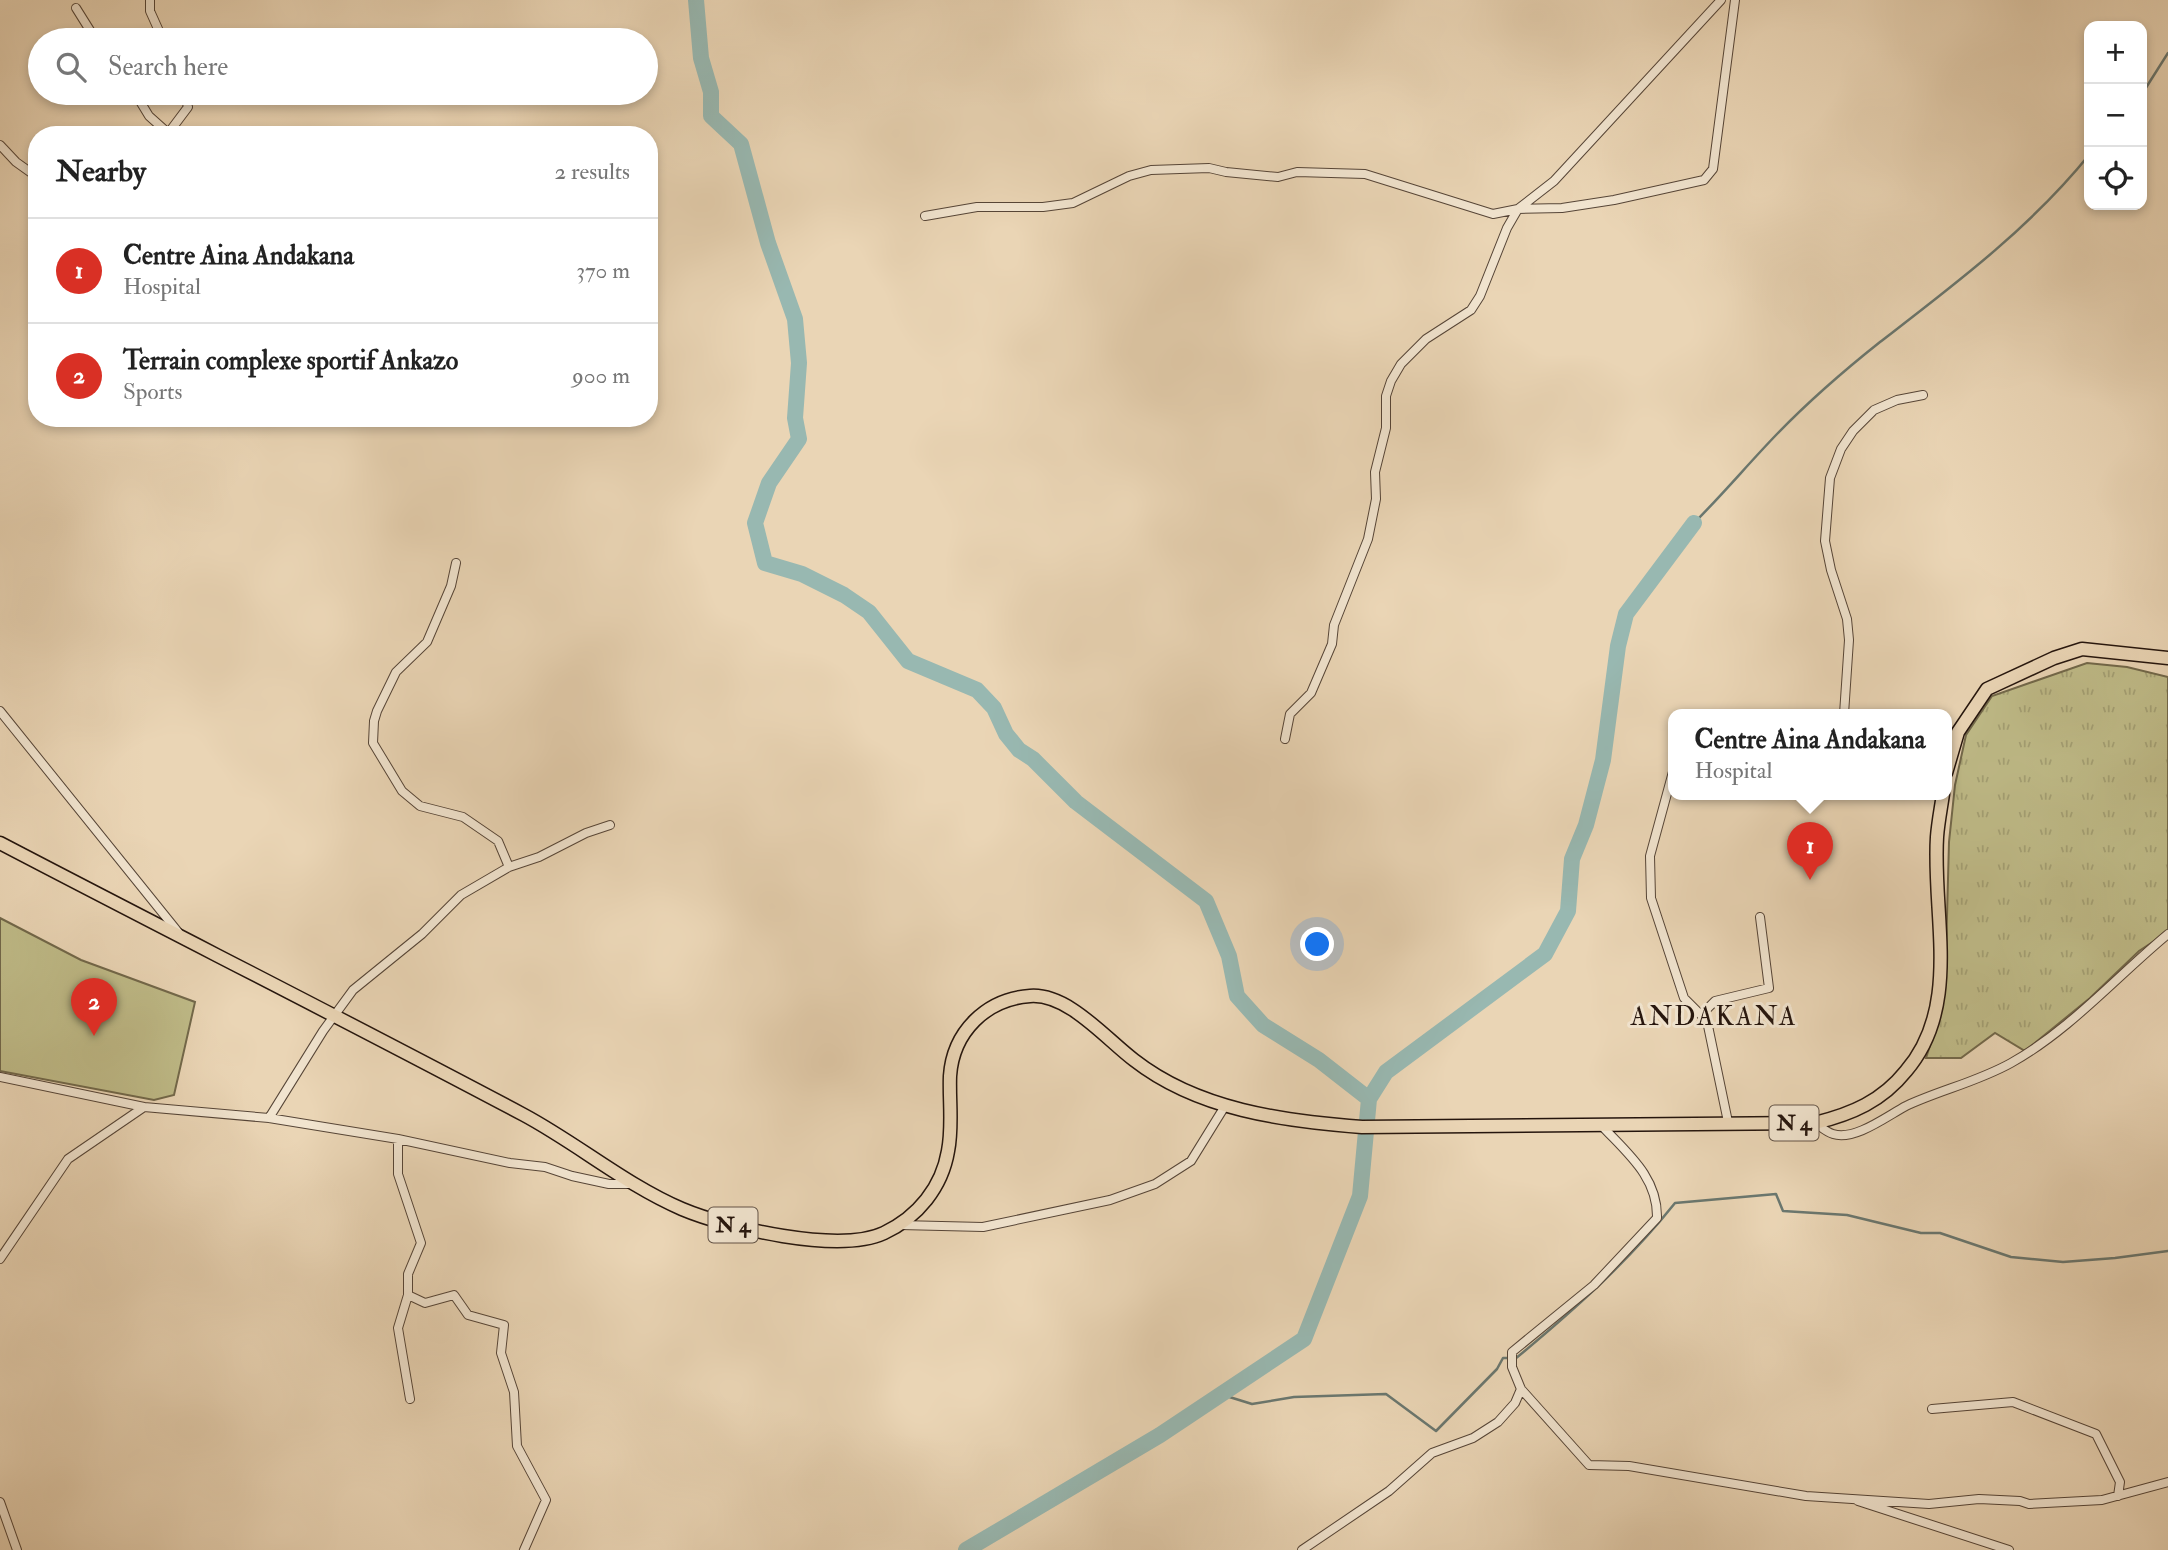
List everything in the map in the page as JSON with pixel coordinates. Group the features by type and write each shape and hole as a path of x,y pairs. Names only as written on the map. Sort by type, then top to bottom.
{"main road":[{"path":"1952,754 1958,732 1987,689 2054,658 2082,649 2168,658"},
{"name":"N 4","path":"0,843 528,1117 635,1184 684,1210 764,1233 859,1240 872,1238 898,1225 925,1202 935,1188 944,1169 951,1133 950,1074 956,1047 974,1020 999,1003 1031,996 1060,1002 1155,1076 1225,1106 1290,1119 1362,1127 1815,1123 1859,1109 1874,1102 1900,1079 1920,1056 1934,1023 1940,987 1937,839 1941,800"}],"street":[{"path":"150,0 150,11 158,28"},
{"path":"1285,739 1290,714 1311,693 1332,644 1334,625 1368,539 1376,499 1375,472 1386,428 1386,396 1401,364 1426,339 1471,310 1480,296 1507,228 1518,209 1554,181 1721,0"},
{"path":"925,216 977,207 1043,207 1073,203 1129,176 1151,170 1209,167 1226,172 1278,177 1297,173 1366,174 1493,214 1614,200 1704,180 1713,169 1735,0"},
{"path":"76,8 88,28"},
{"path":"142,105 160,126"},
{"path":"174,126 187,105"},
{"path":"0,145 28,171"},
{"path":"1844,709 1849,640 1847,619 1825,541 1830,478 1841,449 1853,431 1874,410 1897,400 1923,395"},
{"path":"456,562 451,586 427,642 396,672 377,710 373,743 402,791 420,806 463,817 498,841 509,867"},
{"path":"0,711 184,939"},
{"path":"1668,790 1650,856 1651,898 1684,998 1707,1021 1728,1122"},
{"path":"269,1118 353,990 422,934 461,895 509,867 539,857 586,833 610,825"},
{"path":"1702,1014 1715,1001 1769,988 1760,917"},
{"path":"1815,1123 1831,1133 1844,1136 1869,1127 1907,1105 1975,1080 2010,1063 2042,1044 2168,934"},
{"path":"0,1077 144,1107 269,1118 398,1139 510,1163 545,1167 609,1184 635,1184"},
{"path":"898,1225 983,1227 1110,1200 1155,1184 1191,1161 1225,1106"},
{"path":"0,1259 68,1159 144,1107"},
{"path":"1601,1125 1638,1165 1652,1187 1657,1202 1657,1218 1594,1285 1512,1352 1511,1367 1521,1389 1589,1465 1629,1466 1806,1496 1929,1504 1979,1499 2029,1504 2102,1500 2168,1482"},
{"path":"398,1139 398,1174 421,1243 408,1274 408,1295 398,1328 410,1399"},
{"path":"408,1295 425,1303 454,1295 468,1315 504,1325 501,1353 514,1392 517,1446 546,1500 524,1550"},
{"path":"1302,1550 1389,1491 1432,1453 1474,1438 1498,1422 1516,1403 1521,1389"},
{"path":"1933,1409 2013,1402 2096,1434 2120,1482 2118,1496"},
{"path":"1845,1497 2009,1550"},
{"path":"0,1502 17,1550"}],"green space":[{"path":"2087,663 2127,667 2168,677 2168,932 2139,951 2090,998 2025,1051 1995,1033 1961,1058 1926,1058 1937,1024 1946,953 1949,842 1955,785 1966,735 1992,696"},
{"path":"0,918 81,960 195,1002 174,1095 154,1100 0,1071"}],"waterway":[{"path":"696,0 701,58 711,92 711,116 741,144 768,243 795,319 799,363 795,418 799,439 769,483 755,523 765,563 802,574 844,595 869,612 908,661 977,690 994,708 1006,734 1019,750 1033,759 1076,802 1206,901 1229,956 1237,996 1263,1025 1319,1060 1369,1099"},
{"path":"2147,86 2168,53"},
{"path":"1694,523 1801,410 1854,363 1963,277 2016,231 2084,161"},
{"path":"966,1550 1160,1435 1304,1339 1360,1196 1369,1099 1386,1072 1545,954 1568,911 1572,859 1586,825 1603,760 1618,646 1626,614 1694,523"},
{"path":"1515,1359 1599,1285 1675,1203 1776,1194 1783,1211 1847,1215 1921,1233 1940,1233 2011,1257 2063,1262 2168,1251"},
{"path":"1223,1395 1252,1404 1294,1397 1386,1394 1436,1431 1497,1369 1503,1358 1508,1358"}],"place":[{"name":"Centre Aina Andakana","path":"1810,880"},
{"name":"Terrain complexe sportif Ankazo","path":"94,1036"}],"district":[{"name":"ANDAKANA","path":"1714,1016"}]}
